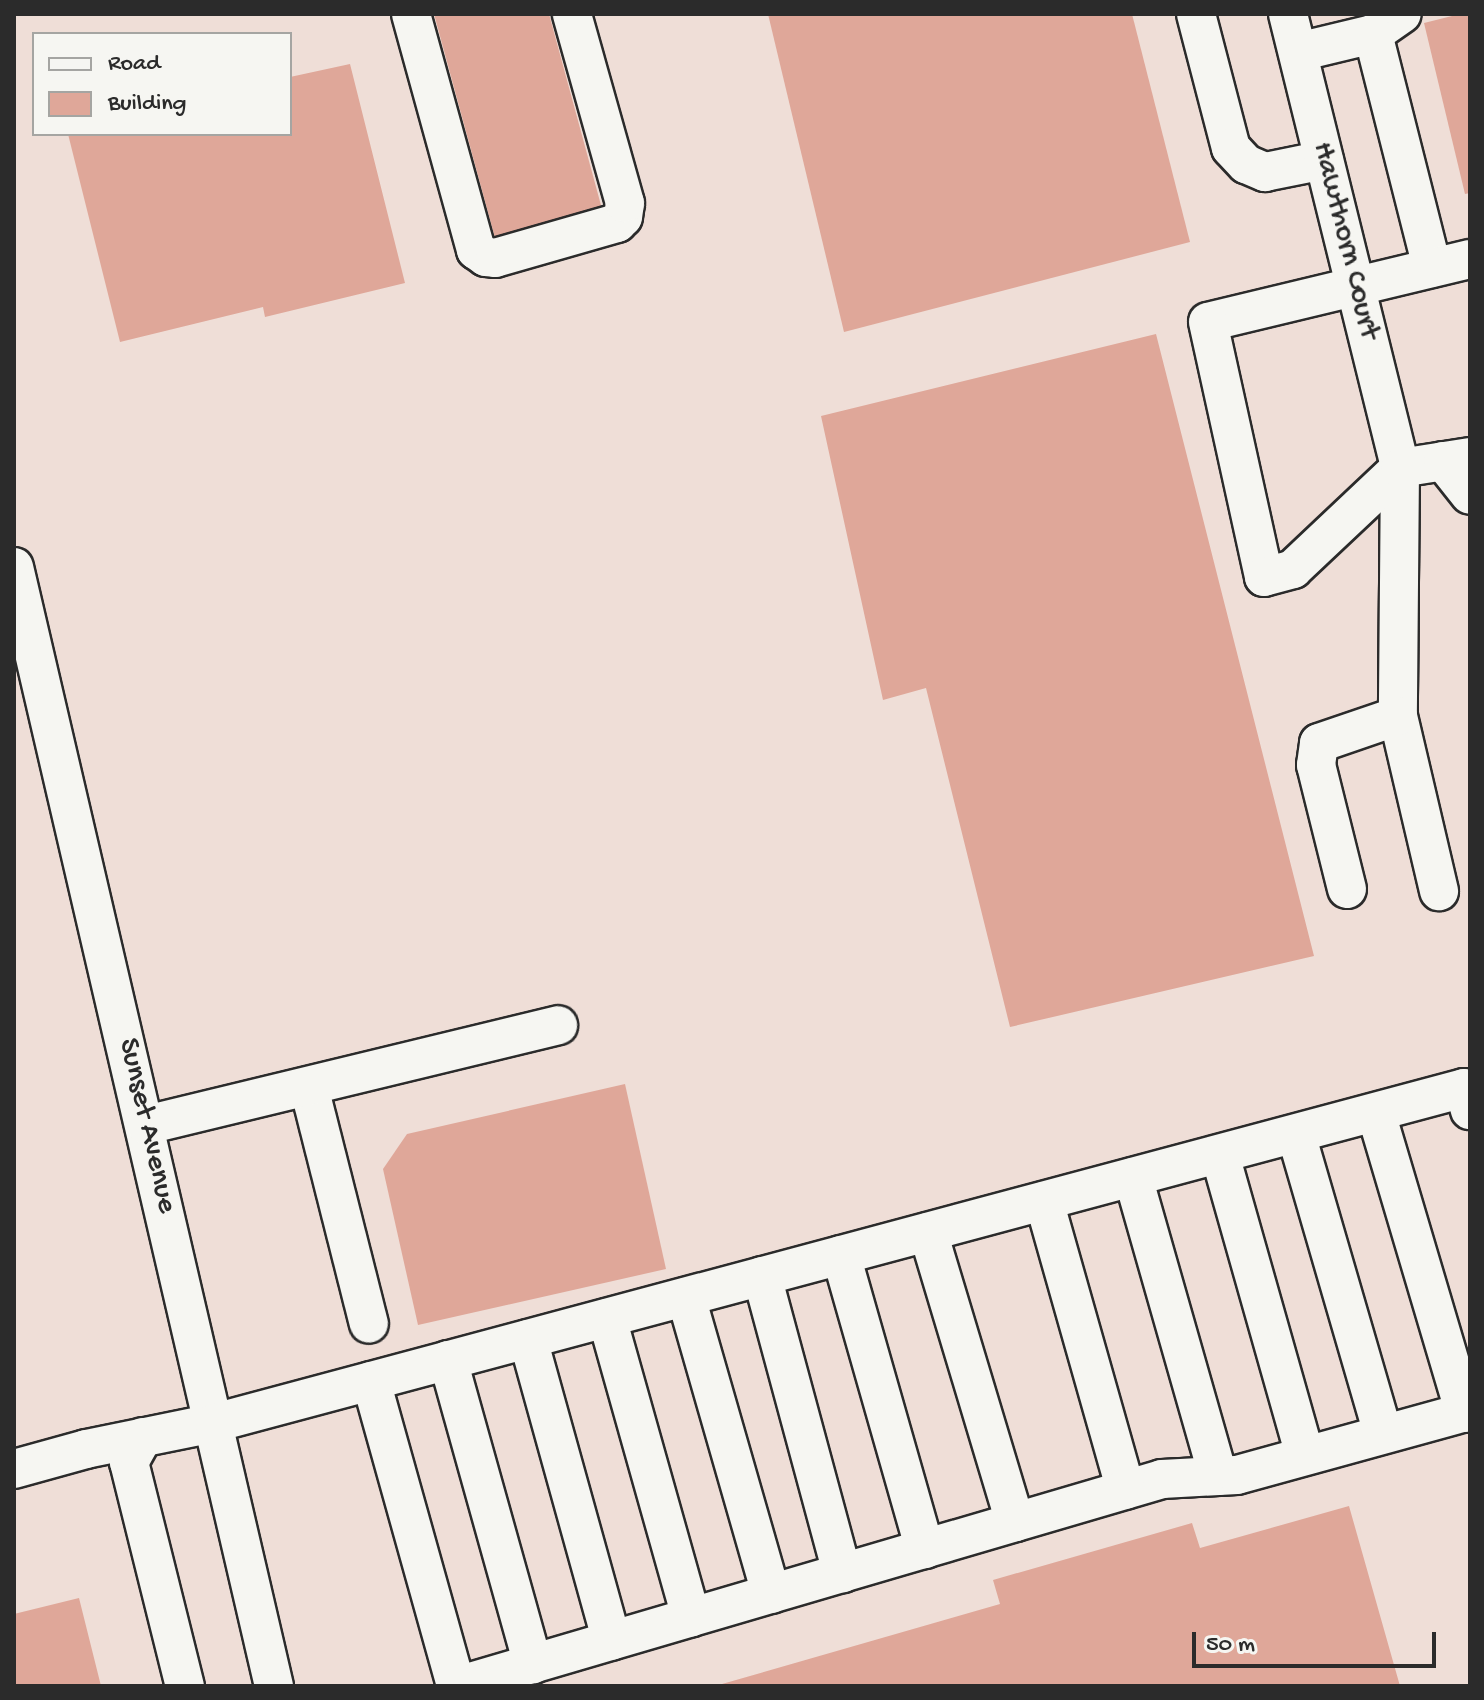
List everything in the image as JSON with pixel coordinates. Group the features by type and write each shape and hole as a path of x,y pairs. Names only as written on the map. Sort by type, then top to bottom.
{"street":[{"path":"411,14 476,250 486,257 495,258 617,223 623,217 625,203 572,14"},
{"path":"1196,14 1231,148 1246,164 1265,172 1324,160"},
{"name":"Hawthorn Court","path":"1288,14 1400,468 1398,716 1439,891"},
{"path":"1298,52 1388,24 1432,268"},
{"path":"1470,259 1208,322 1264,577 1293,569 1400,468 1457,459 1470,495"},
{"name":"Sunset Avenue","path":"16,587 146,1125 274,1686"},
{"path":"1347,889 1316,765 1319,743 1398,716"},
{"path":"146,1125 558,1025"},
{"path":"309,1087 369,1324"},
{"path":"14,1469 214,1423 1464,1088 1470,1110"},
{"path":"371,1381 457,1686 1162,1479 1237,1475 1467,1412 1376,1113"},
{"path":"1296,1134 1383,1434"},
{"path":"1220,1155 1305,1455"},
{"path":"1133,1177 1218,1476"},
{"path":"1044,1201 1126,1490"},
{"path":"928,1232 1015,1522"},
{"path":"841,1255 925,1549"},
{"path":"762,1276 842,1573"},
{"path":"686,1297 771,1594"},
{"path":"607,1318 691,1617"},
{"path":"528,1339 612,1641"},
{"path":"448,1360 533,1664"},
{"path":"143,1437 129,1462 185,1686"}],"shaded area":[{"path":"14,14 1470,14 1470,1686 14,1686"}],"building":[{"path":"434,14 549,14 605,220 498,249"},
{"path":"768,14 1132,14 1190,242 844,332"},
{"path":"1470,14 1470,193 1465,194 1424,23"},
{"path":"350,64 405,283 265,317 263,307 120,342 68,136 292,136 292,77"},
{"path":"1156,334 1314,956 1010,1027 926,688 883,700 821,416"},
{"path":"625,1084 666,1269 418,1325 383,1169 407,1134"},
{"path":"1349,1506 1400,1686 715,1686 1000,1604 993,1580 1192,1523 1200,1548"},
{"path":"79,1598 101,1686 14,1686 14,1614"}]}
